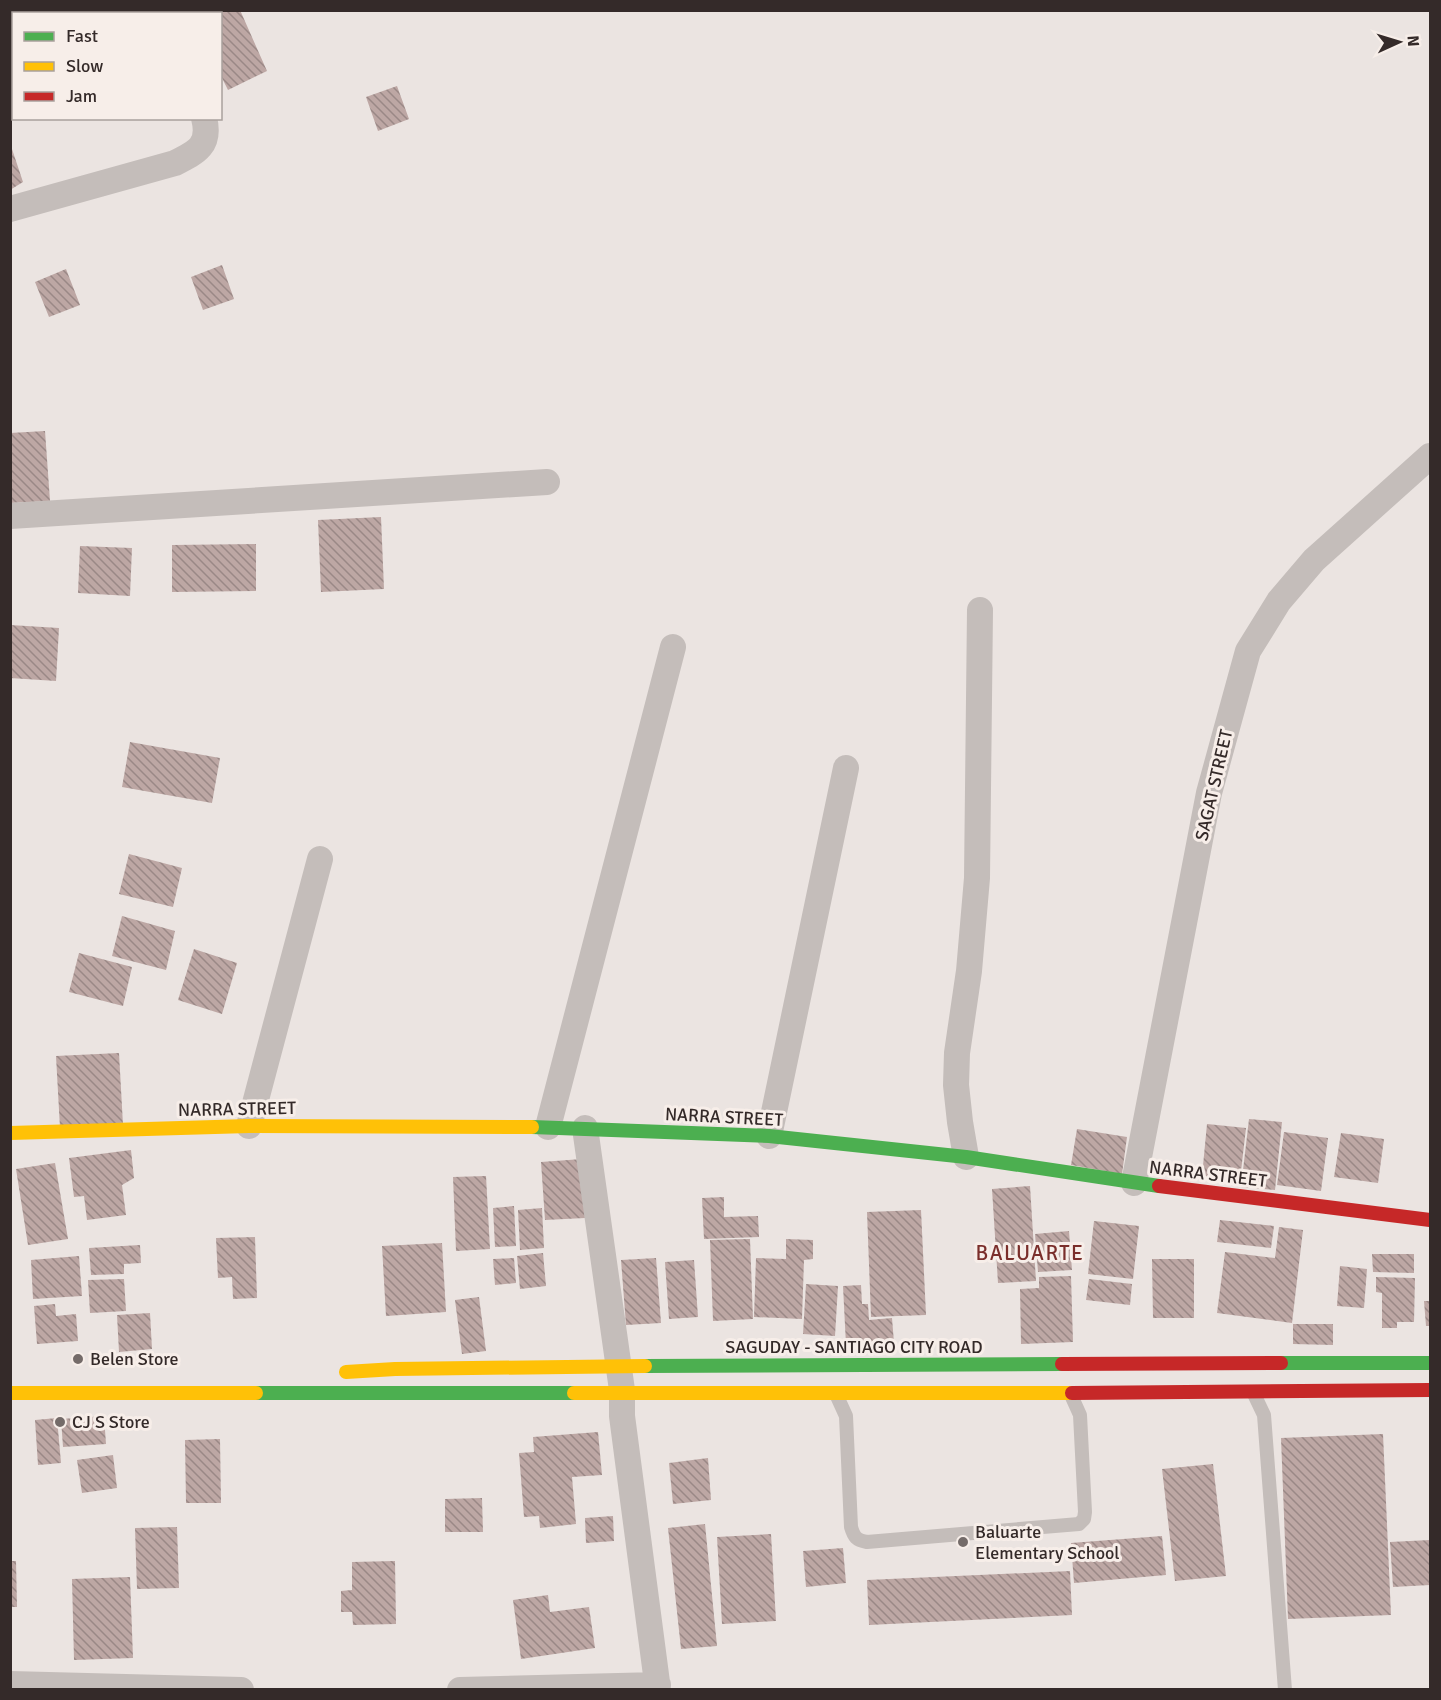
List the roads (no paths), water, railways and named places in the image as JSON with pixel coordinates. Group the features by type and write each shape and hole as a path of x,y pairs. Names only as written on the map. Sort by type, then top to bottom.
{"main road":[{"name":"NARRA STREET","path":"10,1133 249,1126 548,1127 769,1136 966,1157 1134,1183 1431,1220"},
{"name":"SAGUDAY - SANTIAGO CITY ROAD","path":"10,1393 835,1393 1069,1378 1252,1377 1431,1363"},
{"name":"SAGUDAY - SANTIAGO CITY ROAD","path":"329,1372 396,1369 835,1364 1069,1378 1252,1377 1431,1390"},
{"name":"SAGUDAY - SANTIAGO CITY ROAD","path":"282,1393 310,1381"}],"street":[{"path":"10,209 175,163 195,153 205,141 207,131 204,120"},
{"name":"SAGAT STREET","path":"1134,1183 1209,794 1248,651 1279,601 1314,561 1431,456"},
{"path":"10,516 547,482"},
{"path":"966,1157 960,1122 957,1053 969,971 977,878 980,610"},
{"path":"548,1127 674,647"},
{"path":"769,1136 846,768"},
{"path":"249,1126 320,859"},
{"path":"459,1689 658,1687 622,1416 622,1393 585,1128"},
{"path":"10,1684 241,1689"}],"lane":[{"path":"835,1364 835,1393 846,1416 851,1527 854,1537 867,1542 1079,1524 1084,1519 1085,1512 1080,1415 1069,1378"},
{"path":"1252,1377 1264,1415 1285,1689"}],"place":[{"name":"Belen Store","path":"78,1359"},
{"name":"CJ S Store","path":"60,1422"},
{"name":"Baluarte Elementary School","path":"963,1542"}],"district":[{"name":"BALUARTE","path":"1030,1253"}]}
